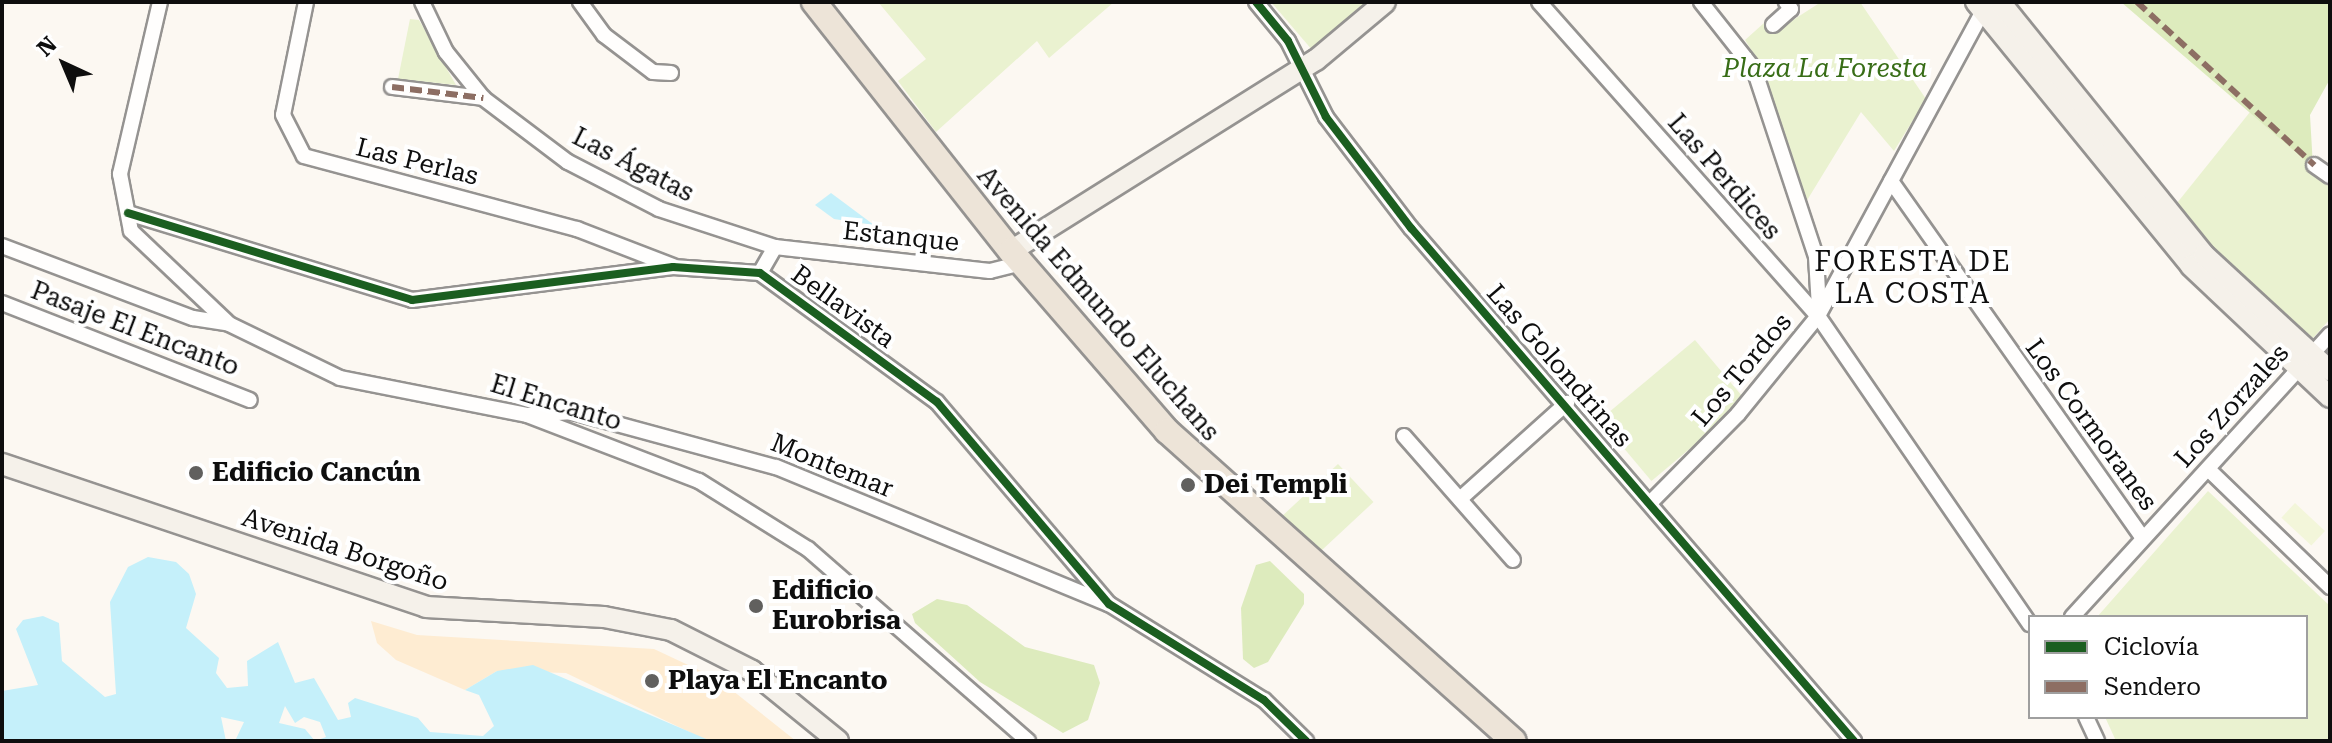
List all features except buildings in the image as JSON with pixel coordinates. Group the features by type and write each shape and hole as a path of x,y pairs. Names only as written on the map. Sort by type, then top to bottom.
{"main road":[{"name":"Avenida Edmundo Eluchans","path":"814,2 1016,257 1214,478 1514,741"},
{"path":"1016,257 1302,69 1385,2"},
{"path":"1987,4 2204,255 2305,362 2330,397"},
{"path":"2305,362 2330,371"},
{"name":"Avenida Borgoño","path":"2,464 426,607 604,617 671,630 752,671 838,741"}],"street":[{"path":"160,2 124,150 128,213 139,243 229,324"},
{"name":"Las Perlas","path":"306,2 283,115 304,156 577,229 673,267"},
{"name":"Las Ágatas","path":"422,2 446,52 483,98 558,155 630,196 775,247"},
{"path":"580,2 611,41 653,72 671,73"},
{"name":"Las Golondrinas","path":"1256,2 1302,69 1326,117 1377,186 1567,403 1854,741"},
{"name":"Las Perdices","path":"1539,2 1818,316 2028,621"},
{"path":"1701,2 1754,69 1816,257 1818,316"},
{"path":"1773,25 1791,9 1786,2"},
{"name":"Los Tordos","path":"1651,502 1738,414 1818,316 1987,4"},
{"path":"392,87 483,98"},
{"path":"2314,165 2330,176"},
{"name":"Los Cormoranes","path":"1891,181 2143,538"},
{"name":"Bellavista","path":"128,213 412,300 673,267 760,273 937,402 1109,604 1264,700 1306,741"},
{"name":"El Encanto","path":"2,246 193,318 229,324 378,390 527,415 636,452 754,510 808,549 1028,741"},
{"name":"Bellavista","path":"760,273 775,247"},
{"name":"Estanque","path":"775,247 990,271 1016,257"},
{"name":"Pasaje El Encanto","path":"2,303 250,400"},
{"name":"Los Zorzales","path":"2074,615 2330,334"},
{"path":"1460,499 1567,403"},
{"name":"Montemar","path":"527,415 573,412 776,467 1109,604"},
{"path":"1404,436 1513,560"},
{"path":"2208,469 2330,587"},
{"path":"2087,719 2097,741"}],"green space":[{"path":"878,2 1114,2 1049,58 1037,41 936,132 898,81 926,59"},
{"path":"1271,2 1370,2 1313,51"},
{"name":"Plaza La Foresta","path":"1821,2 1860,2 1926,99 1894,151 1861,112 1806,202 1760,64 1745,40 1764,23 1773,33"},
{"path":"2121,2 2330,2 2330,79 2310,115 2313,167"},
{"path":"410,19 419,20 456,85 398,79"},
{"path":"2250,112 2330,181 2330,319 2313,338 2231,270 2177,203"},
{"path":"1695,340 1746,401 1651,481 1600,420"},
{"path":"1338,464 1373,502 1317,555 1282,517"},
{"path":"2208,491 2330,606 2330,741 2116,741 2106,719 2308,719 2308,615 2099,615"},
{"path":"2295,503 2325,531 2311,546 2281,518"},
{"path":"1270,561 1304,594 1304,604 1268,662 1254,668 1243,659 1241,608 1256,565"},
{"path":"937,599 967,605 1025,647 1094,665 1100,683 1088,720 1063,733 980,682 915,623 912,614"}],"sand":[{"name":"Playa El Encanto","path":"371,621 417,635 654,649 718,679 796,741 706,740 566,673 497,671 465,690 396,660 377,643"}],"water":[{"path":"831,193 874,225 834,219 815,205"},
{"path":"148,557 176,562 189,574 196,594 186,628 219,658 216,673 227,688 248,686 247,661 278,642 295,683 314,678 338,720 351,717 348,703 355,698 418,718 430,732 483,736 494,726 479,695 465,690 497,671 533,665 711,741 315,741 235,741 244,722 221,717 226,741 2,741 2,691 38,685 16,629 23,620 43,616 59,623 62,661 105,697 116,694 110,602 128,567","holes":["285,706 295,723 304,717 320,722 326,737 315,741 305,729 279,723"]}],"marked path":[{"path":"2137,2 2314,165"},
{"path":"392,87 483,98"}],"cycle path":[{"path":"1256,2 1288,41 1326,117 1411,228 1854,741"},
{"path":"128,213 412,300 673,267 760,273 937,402 1109,604 1264,700 1306,741"}],"place":[{"name":"Edificio Cancún","path":"196,473"},
{"name":"Dei Templi","path":"1188,485"},
{"name":"Edificio Eurobrisa","path":"756,606"},
{"name":"Playa El Encanto","path":"652,681"}],"district":[{"name":"FORESTA DE LA COSTA","path":"1913,278"}]}
